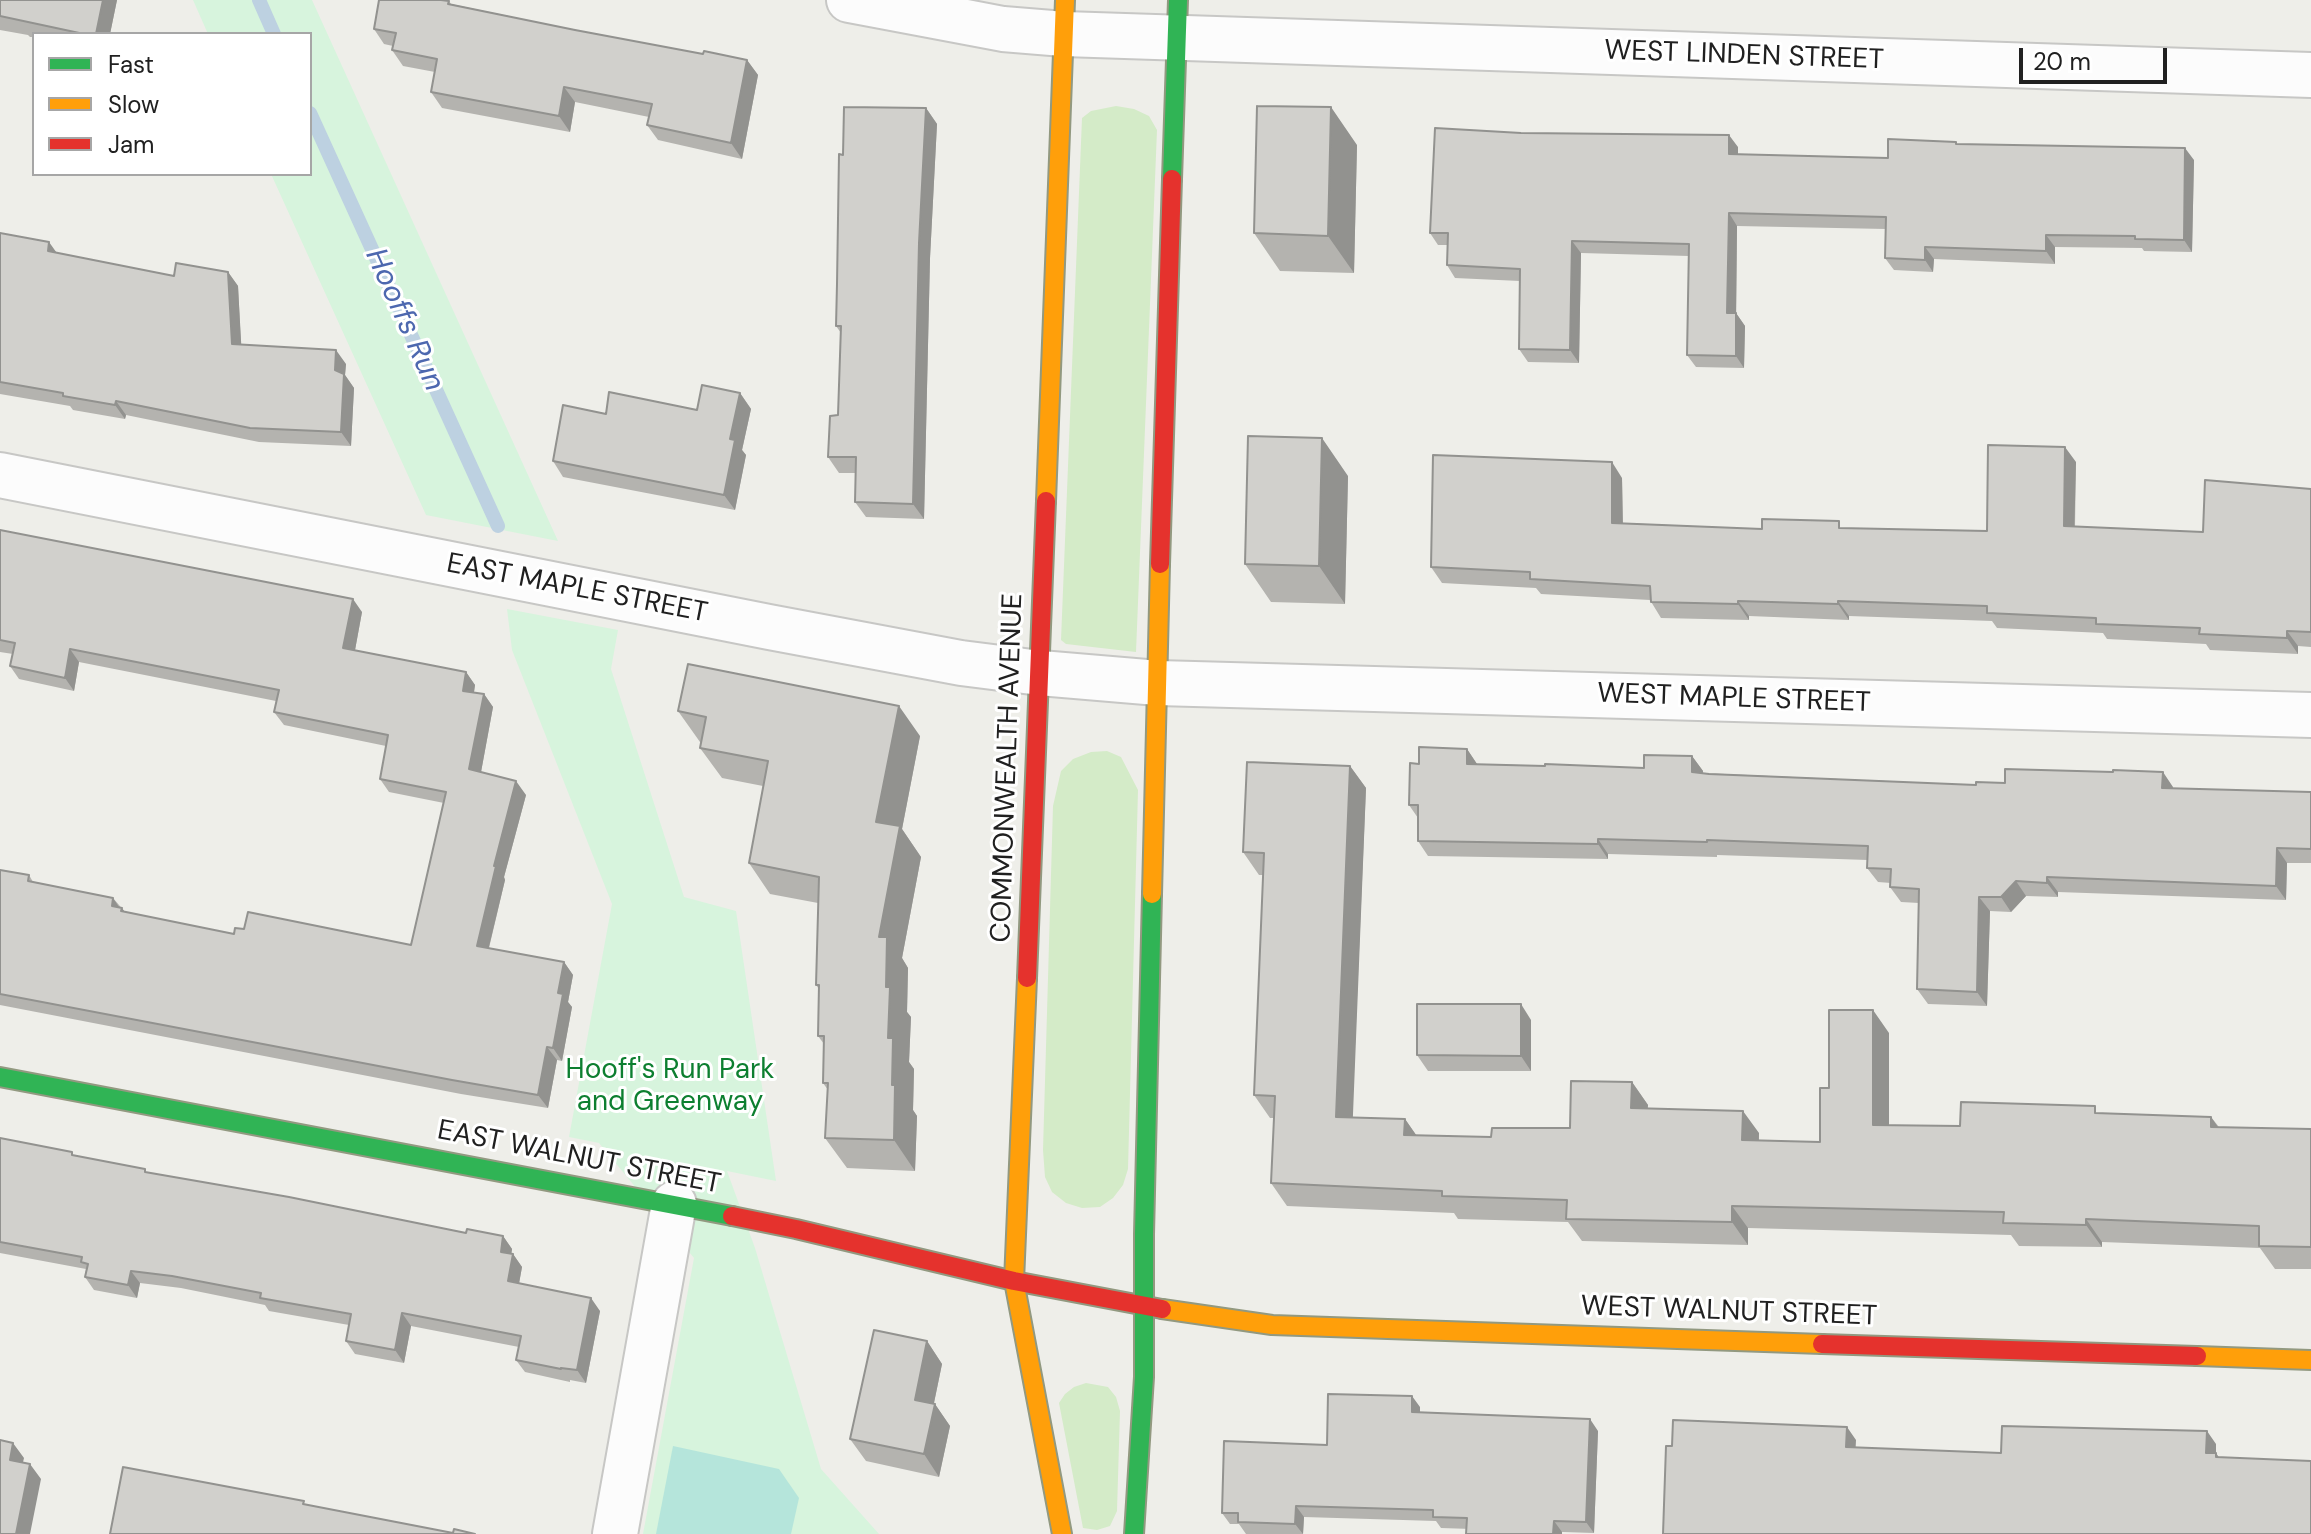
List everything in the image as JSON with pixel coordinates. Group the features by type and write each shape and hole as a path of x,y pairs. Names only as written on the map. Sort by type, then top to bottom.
{"street":[{"name":"WEST LINDEN STREET","path":"849,0 1003,29 1064,17 1178,18 2311,75"},
{"name":"COMMONWEALTH AVENUE","path":"1062,1534 1014,1281 1064,17"},
{"path":"1134,1534 1144,1377 1144,1234 1178,18"},
{"name":"EAST MAPLE STREET","path":"0,475 961,663 1158,683"},
{"name":"WEST MAPLE STREET","path":"1158,683 2311,715"},
{"name":"EAST WALNUT STREET","path":"0,1077 674,1204 796,1229 1014,1281 1145,1307"},
{"path":"615,1534 674,1204"},
{"name":"WEST WALNUT STREET","path":"1145,1307 1272,1325 2311,1360"}],"green space":[{"path":"193,0 312,0 558,541 426,515 272,176 312,176 312,32 207,32"},
{"path":"1116,106 1149,116 1157,130 1136,652 1066,644 1061,640 1082,118 1091,111"},
{"name":"Hooff's Run Park and Greenway","path":"507,609 618,630 611,669 684,897 736,911 776,1181 727,1171 755,1248 821,1469 879,1534 643,1534 694,1258 599,1143 569,1137 612,904 512,650"},
{"path":"1107,751 1121,757 1138,790 1128,1169 1123,1185 1113,1198 1100,1207 1082,1208 1066,1203 1052,1192 1045,1177 1043,1150 1053,806 1061,771 1073,759 1091,752"},
{"path":"1086,1383 1108,1387 1116,1397 1120,1411 1117,1511 1110,1526 1097,1530 1083,1528 1059,1403 1074,1387"}],"shaded area":[{"path":"673,1446 779,1469 799,1498 791,1534 656,1534"}],"building":[{"path":"0,0 103,0 96,32 75,32 0,16"},
{"path":"379,0 449,1 448,4 575,30 747,60 731,143 647,125 652,104 564,87 559,116 431,92 437,59 392,50 396,33 374,29"},
{"path":"1257,106 1331,107 1328,236 1254,233"},
{"path":"844,107 926,108 919,243 913,504 855,502 856,457 828,457 830,416 838,415 841,326 836,326 839,154 843,155"},
{"path":"1435,128 1521,133 1729,135 1729,154 1888,158 1888,139 1956,144 2185,148 2184,240 2046,235 2046,251 1925,247 1925,260 1885,258 1886,217 1729,213 1727,313 1736,313 1736,356 1687,355 1689,244 1572,241 1570,350 1519,349 1520,269 1447,265 1448,233 1430,233"},
{"path":"0,233 49,242 48,251 174,276 176,263 228,272 232,344 336,350 335,370 344,374 341,432 250,428 0,382"},
{"path":"702,385 740,393 730,439 735,440 724,495 553,461 563,405 606,414 609,392 697,410"},
{"path":"1248,436 1322,438 1319,566 1245,564"},
{"path":"1988,445 2065,447 2064,526 2203,532 2205,480 2311,489 2311,632 2287,631 2287,638 2199,634 2200,628 2096,624 2096,618 1987,613 1987,606 1838,601 1838,604 1651,602 1650,586 1530,579 1530,572 1431,567 1433,455 1612,462 1612,523 1762,529 1762,519 1839,521 1839,528 1987,531"},
{"path":"0,530 353,599 343,648 466,672 463,691 484,694 469,769 516,781 477,946 564,962 558,993 563,994 553,1048 547,1047 538,1095 0,994 0,870 29,875 28,881 113,898 112,906 122,908 121,911 234,934 235,928 244,929 248,912 411,945 446,792 380,779 388,735 274,712 279,690 70,649 65,678 10,666 15,643 0,640"},
{"path":"688,664 899,706 876,822 900,826 879,937 887,937 886,987 890,987 888,1038 893,1038 892,1085 895,1085 894,1140 825,1138 828,1083 823,1083 824,1036 818,1036 819,985 816,985 819,877 749,863 768,761 700,748 706,717 678,711"},
{"path":"1419,747 1467,749 1467,764 1644,768 1644,755 1692,756 1692,772 1709,774 1976,785 1976,782 2005,783 2005,769 2163,772 2162,788 2311,792 2311,849 2277,848 2276,886 2047,877 2047,883 2016,881 2001,897 1979,897 1977,992 1917,989 1919,889 1890,887 1891,869 1867,868 1868,846 1707,840 1598,839 1598,844 1418,841 1418,805 1409,805 1410,763 1419,764"},
{"path":"1247,762 1350,766 1336,1117 1405,1119 1404,1135 1491,1137 1492,1128 1570,1128 1571,1081 1632,1082 1631,1108 1743,1111 1742,1140 1820,1142 1820,1088 1829,1088 1829,1010 1873,1010 1873,1125 1960,1126 1961,1102 2095,1106 2095,1113 2211,1117 2211,1127 2311,1129 2311,1247 2259,1246 2259,1226 2086,1219 2086,1225 2003,1223 2004,1212 1732,1206 1732,1222 1566,1219 1567,1200 1442,1196 1442,1191 1271,1183 1275,1096 1254,1095 1264,853 1243,852"},
{"path":"1417,1004 1521,1004 1521,1056 1417,1055"},
{"path":"0,1138 145,1169 145,1172 466,1233 467,1229 503,1236 501,1252 513,1254 508,1281 591,1298 577,1370 516,1360 521,1336 402,1313 395,1350 346,1341 351,1314 260,1298 261,1293 172,1276 131,1271 128,1285 85,1277 88,1264 81,1262 82,1257 0,1242"},
{"path":"874,1330 927,1341 915,1400 935,1404 924,1454 850,1439"},
{"path":"1328,1394 1412,1396 1412,1412 1590,1419 1586,1522 1554,1521 1553,1534 1466,1534 1467,1518 1433,1517 1433,1510 1296,1506 1295,1524 1238,1522 1238,1513 1222,1513 1224,1441 1327,1445"},
{"path":"1673,1420 1847,1427 1846,1447 2001,1453 2002,1426 2207,1431 2206,1453 2216,1453 2216,1457 2311,1461 2311,1534 1663,1534 1666,1446 1672,1446"},
{"path":"0,1440 13,1443 10,1460 30,1464 16,1534 0,1534"},
{"path":"123,1467 453,1533 454,1529 475,1534 110,1534"}],"waterway":[{"name":"Hooffs Run","path":"259,0 273,32"},
{"name":"Hooffs Run","path":"312,117 498,526"}],"traffic: fast":[{"path":"1172,179 1178,0"},
{"path":"1134,1534 1144,1377 1152,894"},
{"path":"0,1077 732,1216"}],"traffic: slow":[{"path":"1046,501 1065,0"},
{"path":"1152,894 1160,564"},
{"path":"1027,978 1014,1281 1062,1534"},
{"path":"1162,1309 1272,1325 1822,1344"},
{"path":"2197,1356 2311,1360"}],"traffic: jam":[{"path":"1160,564 1172,179"},
{"path":"1027,978 1046,501"},
{"path":"732,1216 1014,1281 1162,1309"},
{"path":"1822,1344 2197,1356"}]}
